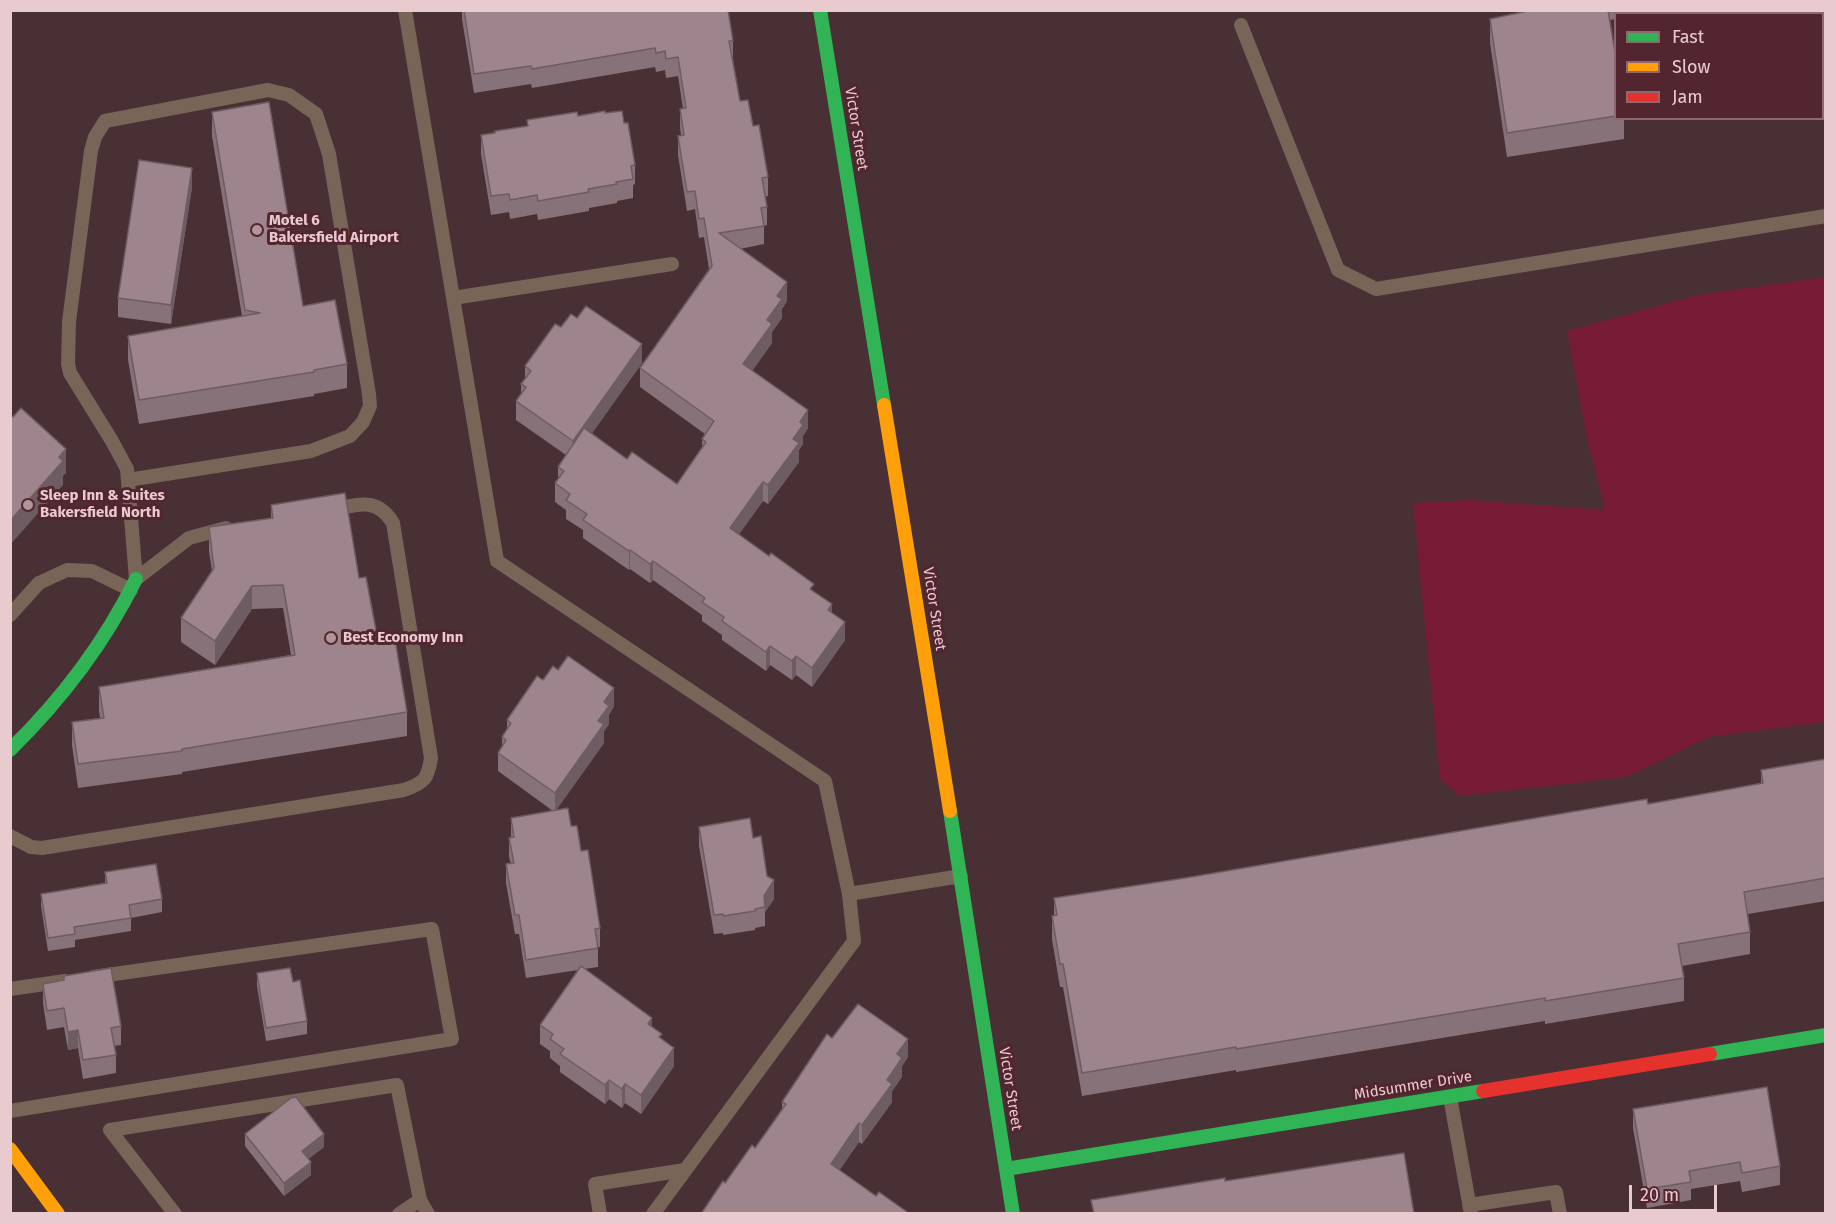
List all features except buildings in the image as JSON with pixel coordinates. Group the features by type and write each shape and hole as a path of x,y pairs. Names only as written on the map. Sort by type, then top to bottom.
{"street":[{"name":"Victor Street","path":"820,10 961,876 1012,1214"},
{"path":"10,750 26,735 85,665 134,584"},
{"name":"Midsummer Drive","path":"1006,1169 1826,1035"},
{"path":"10,1149 58,1214"}],"lane":[{"path":"405,10 496,561 825,781 849,894 854,941 652,1214"},
{"path":"1241,25 1338,270 1376,289 1826,216"},
{"path":"129,480 311,451 350,436 363,422 370,406 329,154 316,114 289,95 268,90 105,121 94,136 69,322 68,364 70,373 127,469 134,584"},
{"path":"453,298 672,264"},
{"path":"10,837 31,847 42,848 404,790 419,785 429,772 431,758 393,523 378,505 360,505 313,513"},
{"path":"134,584 189,538 242,525"},
{"path":"10,615 39,583 67,570 92,571 134,584"},
{"path":"849,894 961,876"},
{"path":"10,988 432,929 452,1039 10,1111"},
{"path":"175,1214 110,1130 397,1085 420,1200 428,1214"},
{"path":"1450,1096 1470,1209 1556,1192 1560,1214"},
{"path":"600,1214 595,1184 685,1170"},
{"path":"399,1214 420,1200"}],"shaded area":[{"path":"1825,277 1825,722 1709,737 1627,777 1459,796 1440,779 1413,503 1470,500 1605,510 1586,433 1567,331 1698,295"}],"traffic: fast":[{"path":"820,10 884,405"},
{"path":"10,750 47,711 80,670 110,626 136,579"},
{"path":"950,811 1013,1214"},
{"path":"1710,1054 1826,1035"},
{"path":"1006,1169 1483,1091"}],"traffic: slow":[{"path":"884,405 950,811"},
{"path":"10,1149 58,1214"}],"traffic: jam":[{"path":"1483,1091 1710,1054"}],"place":[{"name":"Motel 6 Bakersfield Airport","path":"257,230"},
{"name":"Sleep Inn & Suites Bakersfield North","path":"28,505"},
{"name":"Best Economy Inn","path":"331,638"}]}
